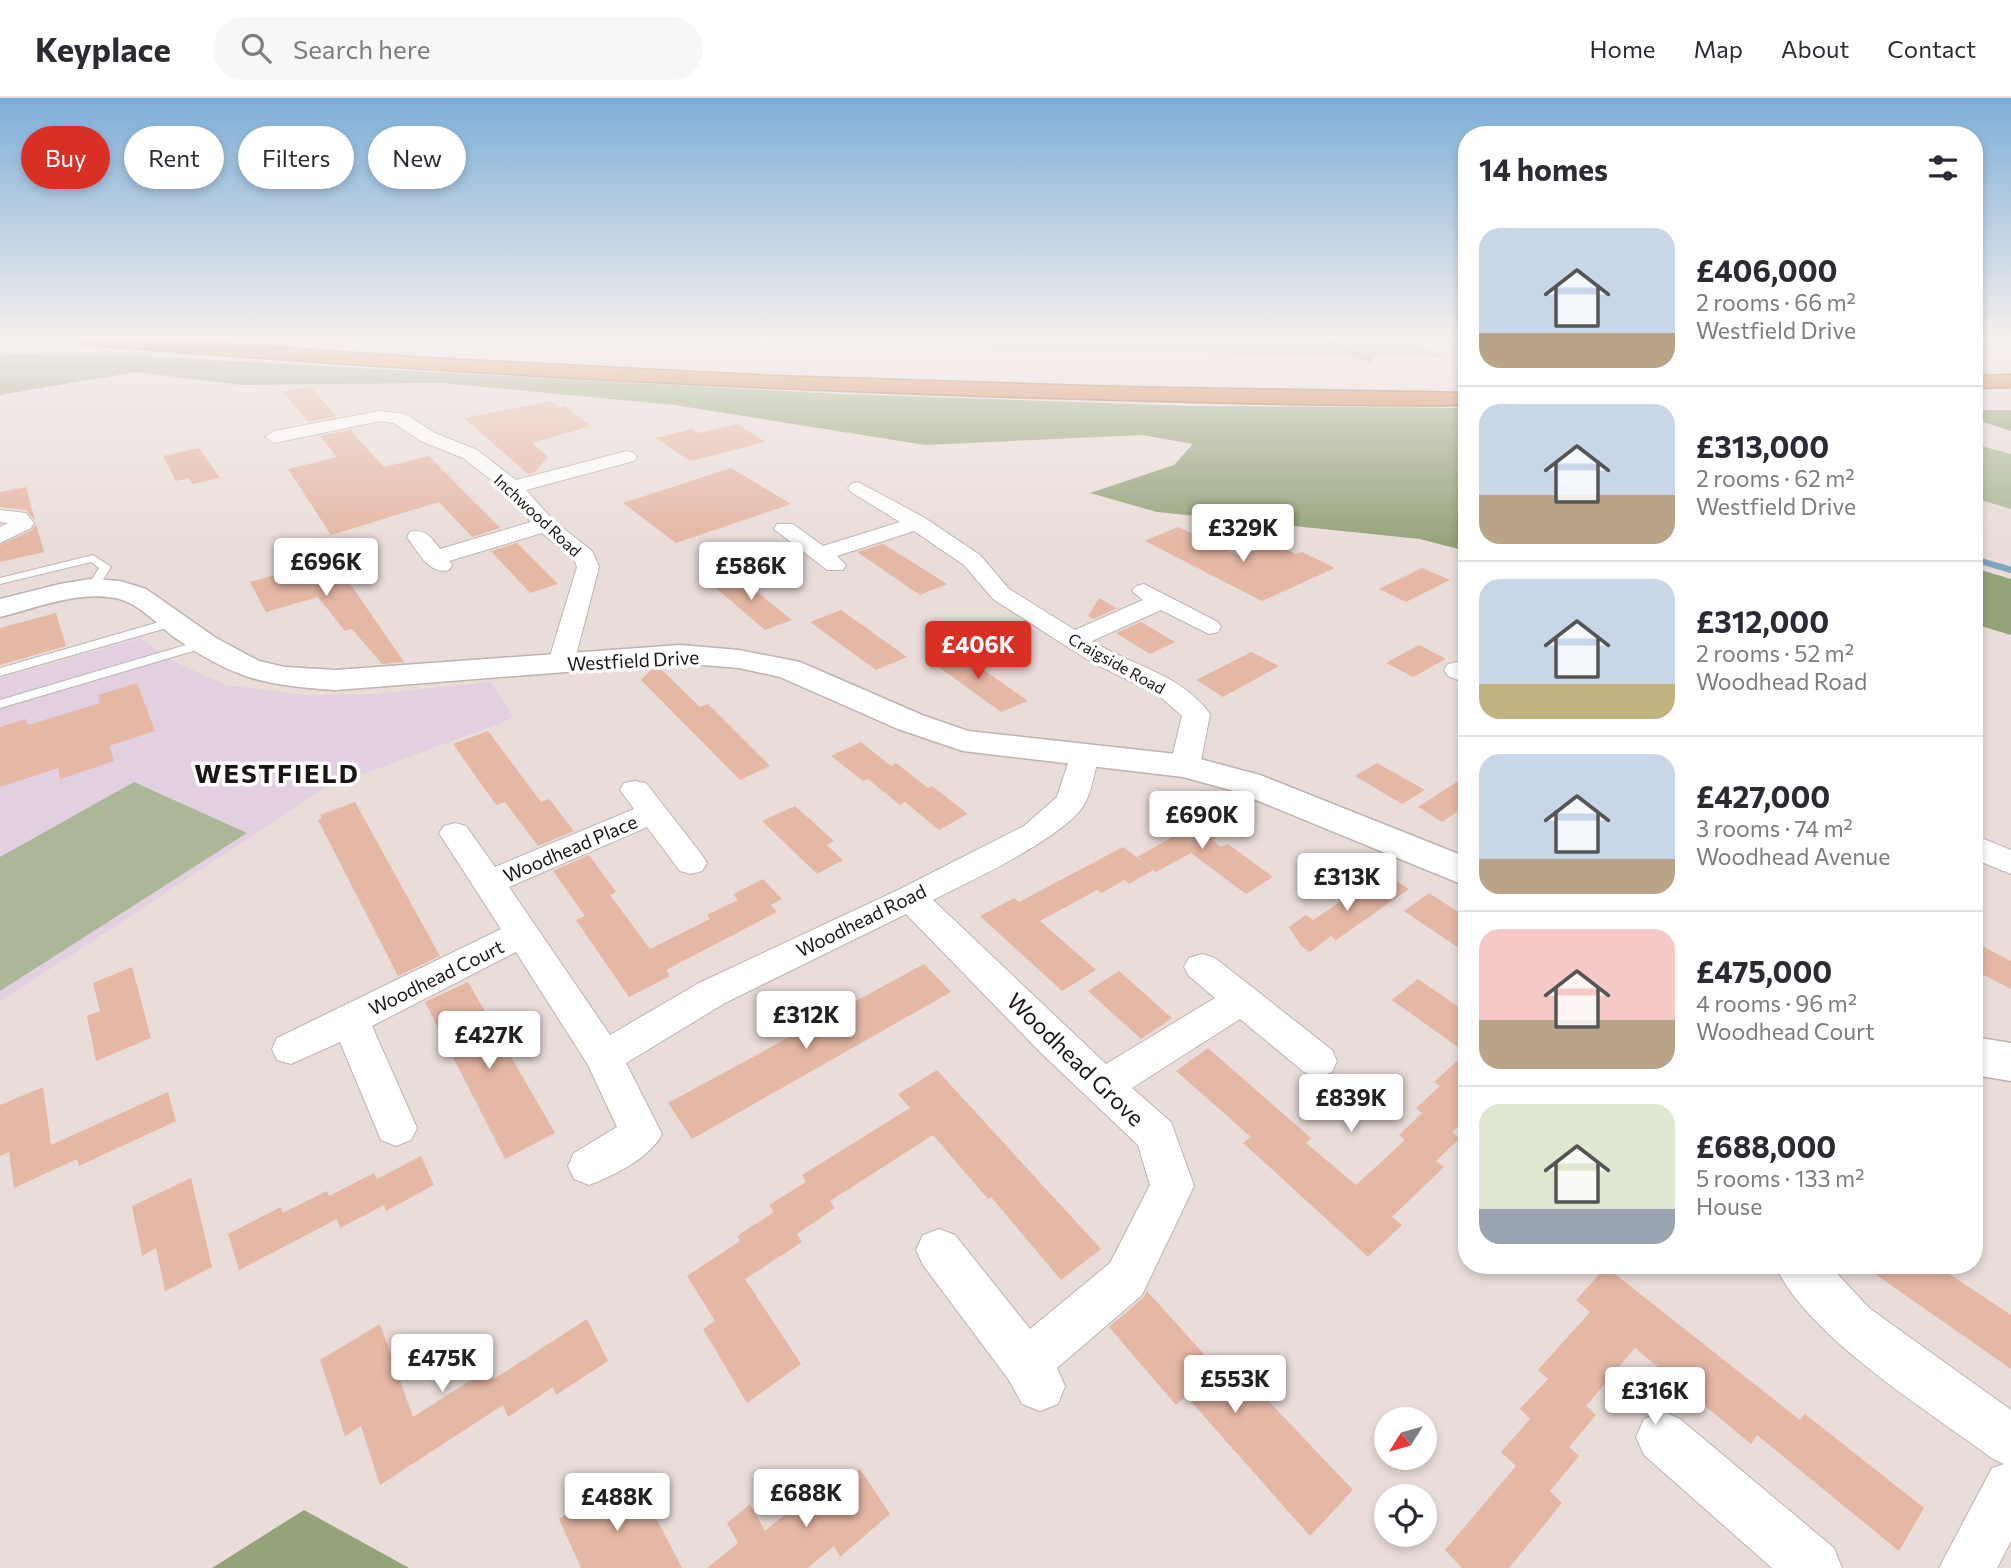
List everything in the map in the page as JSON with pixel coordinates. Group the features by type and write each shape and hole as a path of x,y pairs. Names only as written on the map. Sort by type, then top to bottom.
{"street":[{"name":"Inchwood Road","path":"274,434 380,416 399,418 428,438 470,454 513,487 545,525 584,556 588,567 561,663"},
{"path":"513,487 627,457"},
{"path":"607,462 629,478"},
{"name":"Craigside Road","path":"858,488 972,560 1000,594 1100,657 1166,688 1196,715 1185,766"},
{"path":"0,516 19,517 23,523 0,536"},
{"path":"785,529 828,559 917,523"},
{"path":"418,537 437,561 545,525"},
{"name":"Westfield Drive","path":"0,608 78,589 117,589 134,593 153,603 173,622 239,665 280,676 336,680 680,654 739,659 789,669 910,722 963,741 1185,766 1247,783 1458,869"},
{"path":"1073,640 1153,596 1209,627"},
{"name":"Woodhead Road","path":"604,1057 712,993 910,898 1035,833 1071,801 1085,754"},
{"name":"Woodhead Place","path":"488,883 644,802 691,863"},
{"path":"455,833 604,1057 641,1134 589,1166"},
{"path":"1983,850 2011,863"},
{"name":"Woodhead Grove","path":"910,898 1156,1135 1172,1186 1126,1279 1033,1374 939,1250"},
{"name":"Woodhead Court","path":"290,1049 522,934"},
{"path":"1202,967 1318,1060"},
{"path":"1103,1086 1242,999"},
{"name":"Woodhead Court","path":"350,1019 396,1128"},
{"path":"1983,1057 2011,1062"},
{"path":"1806,1274 1852,1325 2011,1441"},
{"path":"1662,1437 1814,1568"},
{"path":"1967,1568 2011,1487"}],"lane":[{"path":"0,581 93,558 105,567 92,589"},
{"path":"0,672 173,622"},
{"path":"0,704 206,643"}],"shaded area":[{"path":"141,638 173,661 226,685 307,695 374,694 491,682 514,718 323,789 0,1002 0,678"}],"green space":[{"path":"684,407 1458,408 1458,549 1420,539 1157,512 1090,493 1174,465 1193,444 1142,435 925,445"},
{"path":"1983,410 2011,410 2011,431 1983,422"},
{"path":"1983,446 2011,454 2011,509 1983,501"},
{"path":"1983,571 2011,579 2011,635 1983,627"},
{"path":"134,782 247,833 0,991 0,857"},
{"path":"304,1510 409,1568 212,1568"}],"building":[{"path":"295,407 329,407 337,416 308,422"},
{"path":"522,407 566,407 591,426 532,443 548,457 535,472 528,474 464,418"},
{"path":"737,424 765,442 690,461 656,438 692,429 698,433"},
{"path":"350,430 384,467 429,456 500,528 472,537 439,502 331,535 288,469 337,457 320,436"},
{"path":"199,448 220,478 192,484 189,478 176,481 163,456"},
{"path":"731,468 791,504 676,543 623,503"},
{"path":"26,487 35,520 26,510 0,507 0,492"},
{"path":"36,524 44,552 0,562 0,545 32,530"},
{"path":"1178,527 1241,556 1273,543 1296,554 1302,552 1335,568 1262,601 1145,541"},
{"path":"322,543 404,662 382,664 352,629 345,631 318,597 266,612 250,582 305,567 294,551"},
{"path":"517,543 558,584 530,593 491,551"},
{"path":"883,544 947,584 920,595 857,552"},
{"path":"1422,568 1450,580 1406,602 1379,589"},
{"path":"735,574 792,620 765,630 710,583"},
{"path":"1099,598 1117,608 1093,619 1088,616"},
{"path":"841,610 907,657 876,670 810,622"},
{"path":"56,613 66,646 0,665 0,628"},
{"path":"1141,622 1175,642 1150,654 1116,633"},
{"path":"1419,645 1446,659 1413,677 1386,663"},
{"path":"954,649 1028,701 1001,712 929,660"},
{"path":"1251,652 1279,666 1223,697 1196,680"},
{"path":"659,667 700,707 708,704 770,766 740,780 641,680 653,668"},
{"path":"137,683 155,731 109,746 114,761 60,779 58,768 0,787 0,727 26,719 28,725 100,703 98,695"},
{"path":"488,731 541,802 549,799 574,831 538,846 505,802 496,805 453,744"},
{"path":"861,742 891,766 896,763 968,814 939,830 905,802 900,805 868,779 863,781 831,756"},
{"path":"1377,763 1425,790 1402,804 1355,776"},
{"path":"1458,781 1458,811 1442,822 1418,807"},
{"path":"355,802 440,956 398,976 318,820 322,818 320,815"},
{"path":"1164,805 1193,826 1213,815 1223,834 1212,840 1221,847 1228,844 1273,877 1246,894 1191,853 1156,872 1137,857 1171,838 1151,822"},
{"path":"795,806 834,841 827,845 843,860 817,874 762,821"},
{"path":"1123,847 1153,870 1129,884 1125,880 1101,893 1097,890 1040,921 1096,970 1062,991 980,916 1014,898 1019,902"},
{"path":"589,855 616,892 610,895 650,949 710,919 707,915 738,900 733,894 763,879 782,899 771,905 777,912 666,970 670,976 629,997 576,920 585,916 553,871"},
{"path":"1383,873 1409,889 1336,940 1331,936 1310,952 1301,946 1289,927 1306,915 1313,920"},
{"path":"1429,893 1458,912 1458,948 1404,911"},
{"path":"1983,947 2011,961 2011,989 1983,975"},
{"path":"924,964 951,992 692,1139 668,1103"},
{"path":"132,967 151,1038 96,1061 87,1016 100,1011 93,983"},
{"path":"1119,971 1172,1018 1141,1039 1088,991"},
{"path":"1418,979 1458,1006 1458,1047 1392,1000"},
{"path":"468,982 555,1133 505,1159 425,1002"},
{"path":"1208,1048 1311,1138 1306,1143 1356,1185 1405,1140 1399,1135 1422,1113 1416,1108 1440,1086 1434,1082 1458,1060 1458,1126 1452,1132 1458,1140 1436,1161 1444,1167 1392,1217 1402,1225 1368,1257 1243,1143 1251,1137 1176,1071"},
{"path":"937,1070 1101,1249 1061,1280 991,1197 988,1199 933,1135 830,1201 835,1208 797,1234 802,1242 745,1279 801,1364 747,1403 703,1329 715,1321 687,1276 740,1241 737,1236 774,1212 769,1205 806,1182 802,1175 910,1108 898,1094"},
{"path":"43,1087 51,1145 168,1092 176,1121 79,1166 77,1159 14,1188 9,1152 0,1156 0,1105"},
{"path":"421,1156 434,1185 386,1211 384,1205 340,1228 337,1219 239,1270 228,1234 281,1207 283,1213 327,1191 329,1196 374,1173 377,1179"},
{"path":"191,1178 212,1267 165,1291 156,1248 142,1256 132,1206"},
{"path":"1600,1274 1615,1274 1800,1420 1805,1414 1924,1508 1899,1551 1757,1435 1751,1444 1635,1348 1586,1406 1596,1415 1569,1447 1579,1456 1550,1491 1562,1503 1509,1568 1462,1568 1445,1550 1516,1466 1501,1452 1530,1419 1520,1409 1548,1379 1538,1370 1590,1312 1576,1300"},
{"path":"1875,1274 1950,1274 2011,1315 2011,1369"},
{"path":"1147,1291 1230,1383 1241,1372 1353,1490 1310,1536 1186,1396 1176,1405 1109,1327 1144,1297"},
{"path":"587,1319 608,1361 556,1395 553,1387 508,1417 503,1405 380,1485 361,1426 345,1436 320,1360 380,1324 413,1417 490,1368 494,1379"},
{"path":"860,1469 890,1514 840,1557 834,1546 808,1568 707,1568 738,1543 727,1523 750,1504 765,1531 810,1494 816,1505"},
{"path":"620,1475 641,1518 652,1510 682,1568 581,1568 559,1519"}],"waterway":[{"path":"1983,562 2011,570"}],"district":[{"name":"WESTFIELD","path":"277,772"}]}
